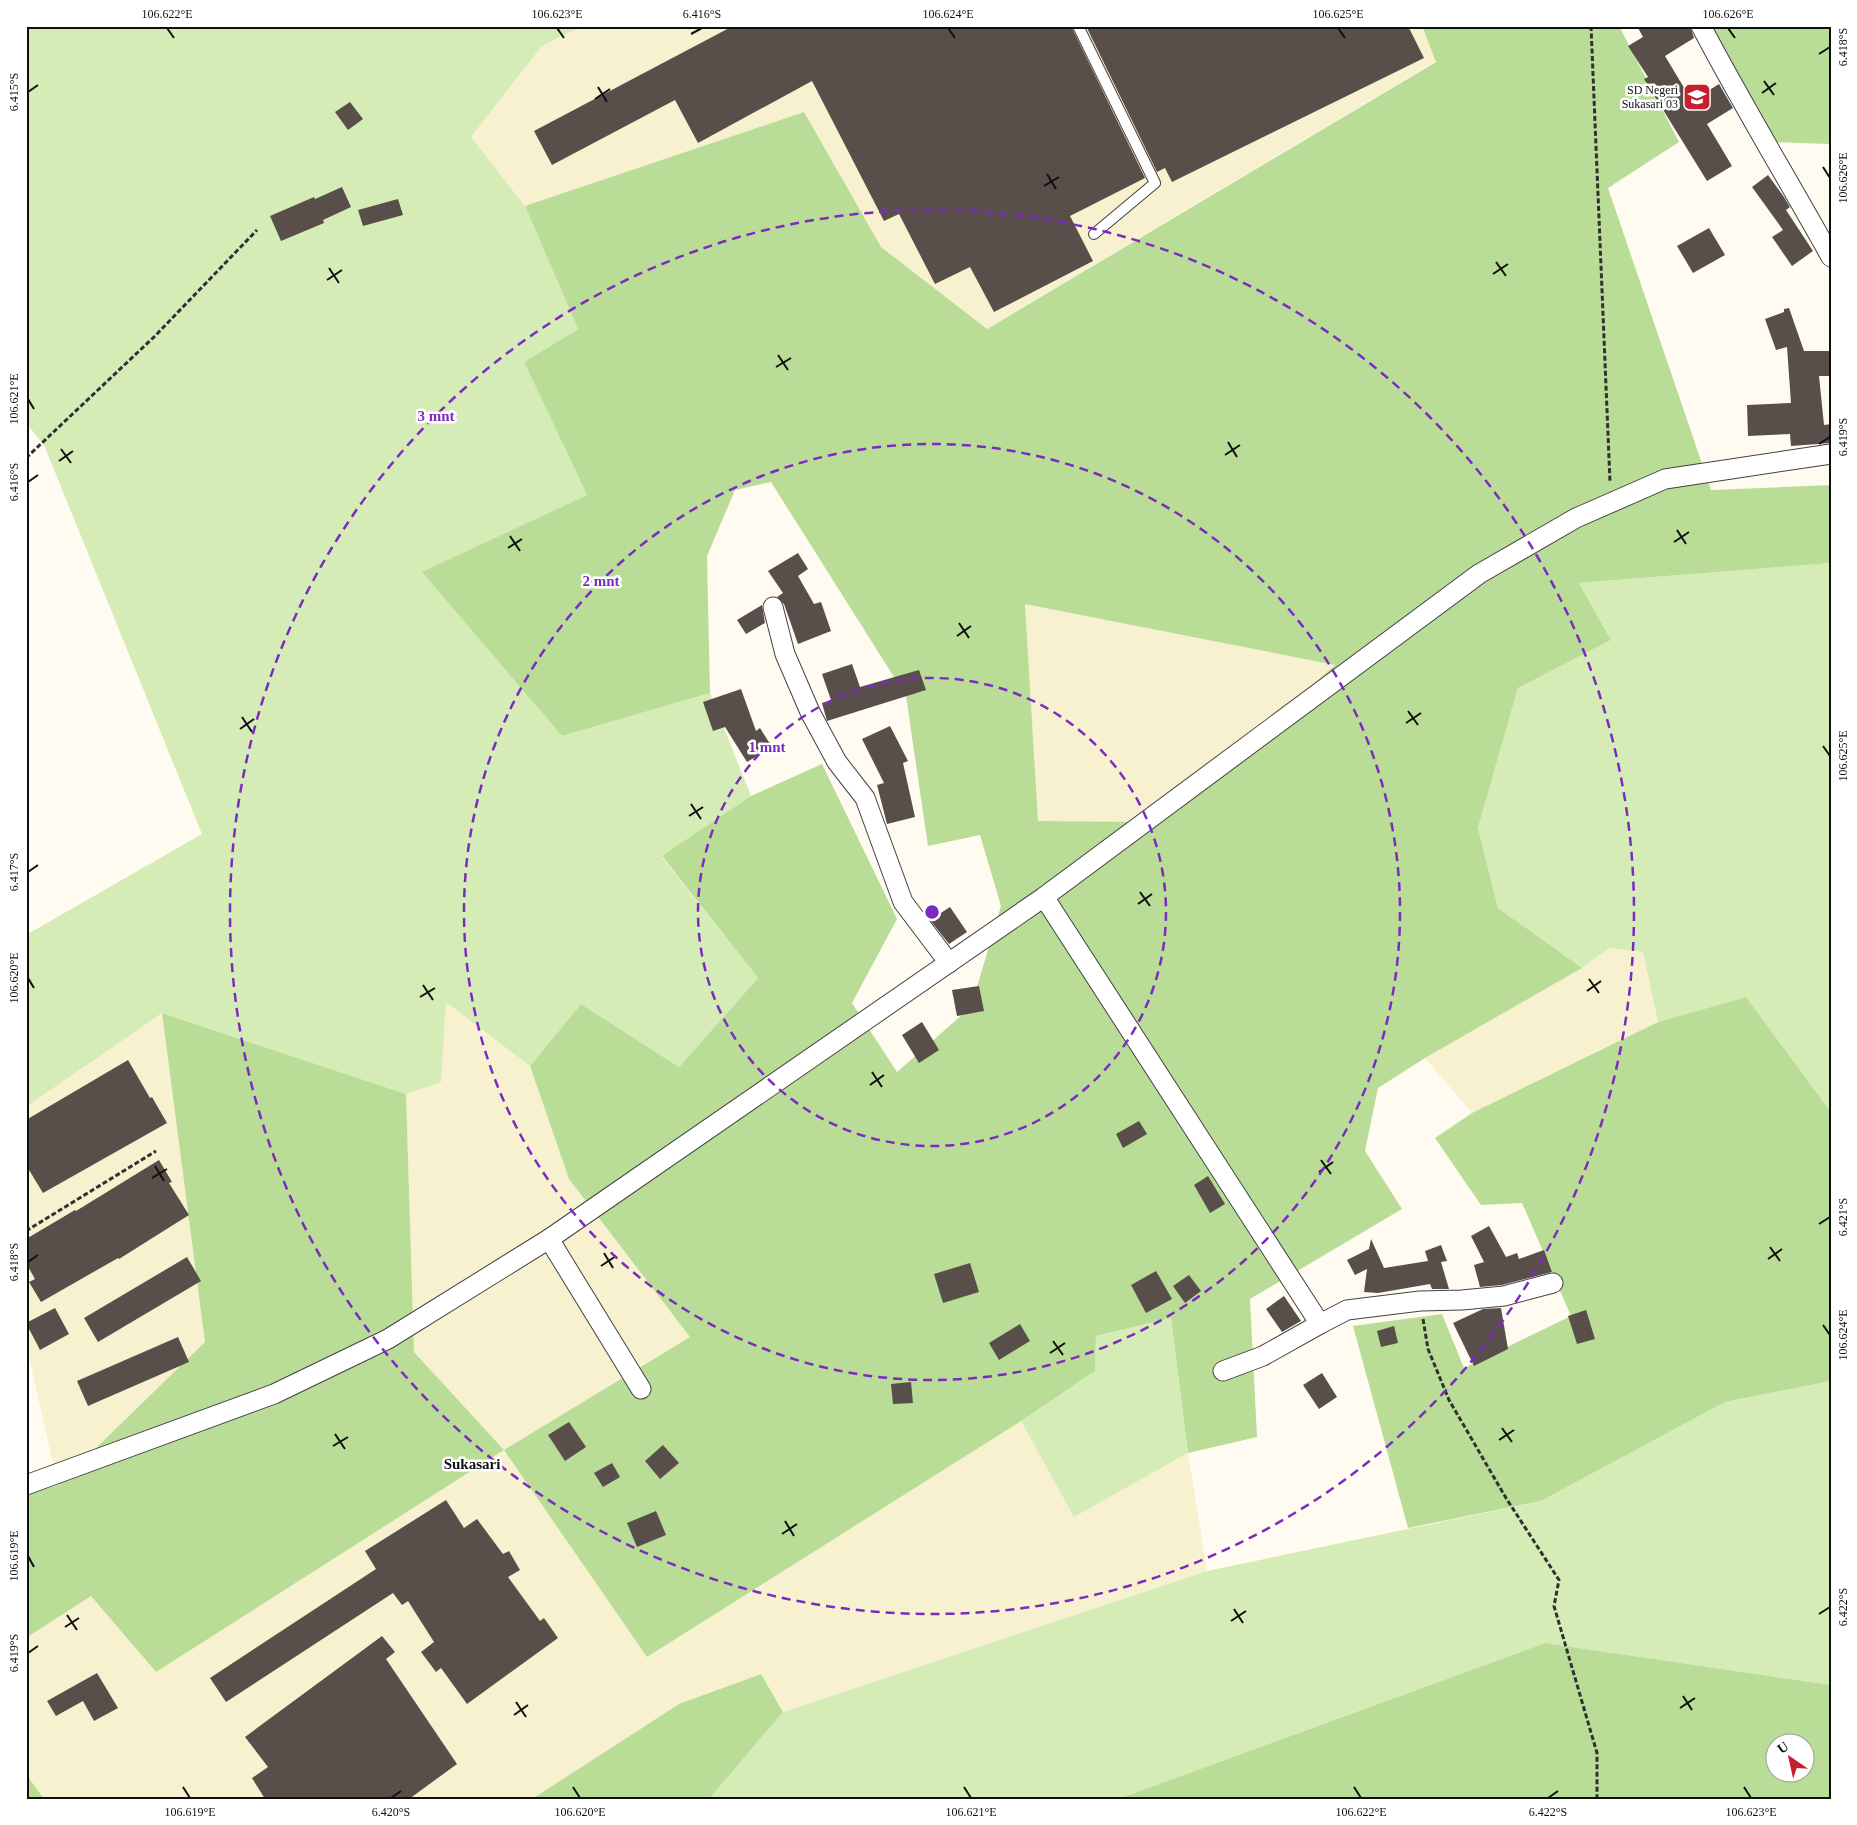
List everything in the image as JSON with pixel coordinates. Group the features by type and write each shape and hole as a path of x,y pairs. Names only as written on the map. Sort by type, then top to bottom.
{"street":[{"path":"1701,26 1734,88 1831,257"},
{"path":"26,1485 274,1394 388,1339 549,1239 1044,897 1479,574 1576,518 1665,479 1831,454"},
{"path":"773,606 785,654 810,712 837,762 865,798 903,902 949,963"},
{"path":"1044,897 1320,1324"},
{"path":"549,1239 641,1389"},
{"path":"1223,1371 1263,1356 1347,1310 1420,1301 1504,1296 1553,1283"}],"lane":[{"path":"1078,26 1156,183 1094,234"}],"path":[{"path":"1591,26 1611,503"},
{"path":"26,458 155,336 257,230"},
{"path":"26,1231 156,1151"},
{"path":"1420,1301 1428,1349 1449,1400 1506,1498 1558,1580 1554,1606 1597,1753 1596,1799"}],"shaded area":[{"path":"581,26 1422,26 1436,61 986,329 881,248 804,112 525,206 471,137 541,47"},
{"path":"1025,603 1336,665 1158,822 1038,821"},
{"path":"1609,948 1643,952 1658,1022 1472,1113 1425,1058 1582,968"},
{"path":"446,1001 530,1066 569,1179 690,1337 504,1450 414,1352 406,1094 441,1081"},
{"path":"162,1013 205,1342 58,1485 26,1344 26,1107"},
{"path":"1021,1421 1074,1517 1188,1453 1207,1571 783,1712 761,1674 679,1704 532,1799 44,1799 26,1774 26,1638 91,1595 155,1672 504,1450 647,1657"}],"green space":[{"path":"26,26 581,26 541,47 471,137 525,206 578,329 524,362 587,495 423,572 562,736 710,693 751,796 662,857 758,978 679,1067 581,1004 530,1066 446,1002 441,1082 406,1094 162,1013 26,1107 26,935 202,834 44,445 26,423"},
{"path":"1422,26 1619,26 1679,142 1608,188 1711,490 1831,485 1831,563 1579,583 1611,640 1518,688 1478,828 1498,908 1582,968 1425,1058 1378,1088 1365,1151 1402,1209 1250,1299 1257,1437 1188,1453 1171,1318 1096,1336 1095,1371 1021,1421 647,1657 504,1450 690,1337 569,1179 530,1066 581,1004 679,1067 758,978 662,856 751,796 822,764 897,919 852,1003 897,1072 971,1007 1001,906 980,835 928,846 906,696 771,482 735,490 707,556 710,693 562,736 422,572 587,495 524,362 578,329 525,206 804,112 881,247 987,329 1436,62","holes":["1025,604 1335,665 1158,822 1038,821"]},
{"path":"1701,26 1831,26 1831,144 1774,142"},
{"path":"1831,563 1831,1112 1746,997 1658,1022 1643,952 1609,948 1582,968 1498,908 1478,828 1518,688 1611,640 1579,583"},
{"path":"1746,997 1831,1112 1831,1381 1725,1402 1541,1501 1408,1528 1353,1326 1442,1314 1464,1368 1571,1316 1522,1203 1481,1205 1435,1138 1472,1113 1658,1022"},
{"path":"162,1013 406,1094 414,1352 504,1450 156,1672 91,1596 26,1638 26,1495 58,1485 205,1342"},
{"path":"1171,1318 1188,1453 1074,1517 1021,1421 1095,1371 1096,1336"},
{"path":"1831,1381 1831,1685 1545,1643 1118,1799 709,1799 783,1712 1207,1571 1541,1501 1725,1402"},
{"path":"1545,1643 1831,1685 1831,1799 1118,1799"},
{"path":"761,1674 783,1712 709,1799 532,1799 679,1704"},
{"path":"26,1774 44,1799 26,1799"}],"building":[{"path":"733,26 1071,26 1145,178 1070,216 1093,261 994,312 970,267 935,284 899,214 884,221 812,81 698,143 675,100 552,165 534,131"},
{"path":"1086,26 1408,26 1424,58 1172,182 1165,168 1157,172"},
{"path":"1637,26 1690,26 1694,38 1665,56 1692,101 1719,84 1733,108 1707,124 1732,166 1707,181 1644,79 1648,77 1628,46 1643,37"},
{"path":"350,102 363,119 348,130 335,112"},
{"path":"1768,175 1790,207 1786,210 1813,251 1792,266 1772,237 1783,230 1752,187"},
{"path":"342,187 351,207 323,220 324,223 281,241 270,216"},
{"path":"398,199 403,215 363,226 358,210"},
{"path":"1709,228 1725,255 1693,273 1677,246"},
{"path":"1789,308 1804,351 1831,351 1831,376 1819,376 1824,425 1831,424 1831,443 1791,446 1790,434 1748,436 1747,405 1791,403 1787,347 1776,350 1765,319 1784,312 1784,309"},
{"path":"798,553 808,569 798,576 814,604 821,602 831,631 798,644 784,604 777,597 783,593 768,571"},
{"path":"762,605 765,623 746,634 737,620"},
{"path":"852,664 860,687 919,670 926,690 827,721 822,703 831,700 822,674"},
{"path":"741,689 756,731 760,728 772,747 747,762 725,727 713,731 703,702"},
{"path":"890,726 908,761 903,763 915,817 887,824 877,785 884,783 862,739"},
{"path":"950,907 967,932 949,944 930,920"},
{"path":"979,986 984,1011 957,1016 952,990"},
{"path":"922,1022 939,1050 919,1063 902,1035"},
{"path":"128,1060 167,1123 43,1193 26,1165 26,1120"},
{"path":"1139,1121 1147,1134 1123,1148 1116,1134"},
{"path":"159,1160 172,1182 169,1183 189,1215 119,1259 41,1302 29,1282 35,1279 26,1263 26,1239"},
{"path":"1208,1176 1225,1204 1210,1213 1194,1185"},
{"path":"1489,1226 1506,1257 1517,1253 1519,1259 1544,1250 1552,1272 1502,1285 1480,1287 1474,1265 1484,1262 1471,1236"},
{"path":"1371,1239 1384,1268 1428,1261 1425,1251 1441,1245 1447,1261 1441,1262 1449,1289 1432,1289 1430,1284 1378,1293 1364,1292 1367,1269 1355,1275 1347,1260 1369,1249"},
{"path":"187,1257 201,1281 98,1342 84,1318"},
{"path":"970,1263 979,1292 943,1303 934,1274"},
{"path":"1156,1271 1172,1299 1146,1313 1131,1285"},
{"path":"1189,1275 1201,1291 1185,1303 1173,1286"},
{"path":"1284,1296 1301,1321 1282,1332 1266,1309"},
{"path":"55,1308 69,1334 40,1350 26,1323"},
{"path":"1501,1308 1508,1349 1474,1366 1453,1323 1483,1309"},
{"path":"1586,1310 1595,1339 1577,1344 1568,1316"},
{"path":"1020,1324 1030,1341 999,1360 989,1343"},
{"path":"1394,1326 1398,1343 1381,1347 1377,1331"},
{"path":"178,1337 189,1362 88,1406 77,1381"},
{"path":"1322,1373 1337,1397 1319,1409 1303,1385"},
{"path":"911,1382 913,1403 893,1404 891,1384"},
{"path":"569,1422 586,1447 565,1461 548,1435"},
{"path":"663,1445 679,1463 660,1479 645,1461"},
{"path":"612,1463 620,1477 603,1487 594,1473"},
{"path":"446,1500 464,1528 477,1519 503,1554 509,1551 520,1570 508,1577 540,1621 544,1618 558,1638 467,1704 441,1668 436,1672 421,1652 434,1642 408,1601 402,1605 393,1593 226,1702 210,1678 376,1569 365,1551"},
{"path":"656,1511 666,1535 637,1547 627,1523"},
{"path":"382,1636 395,1652 386,1659 457,1764 409,1799 265,1799 252,1778 268,1767 245,1737"},
{"path":"97,1673 118,1708 94,1721 83,1701 56,1716 47,1701"}],"place":[{"name":"SD Negeri Sukasari 03","path":"1697,97"}],"district":[{"name":"Sukasari","path":"472,1464"}]}
